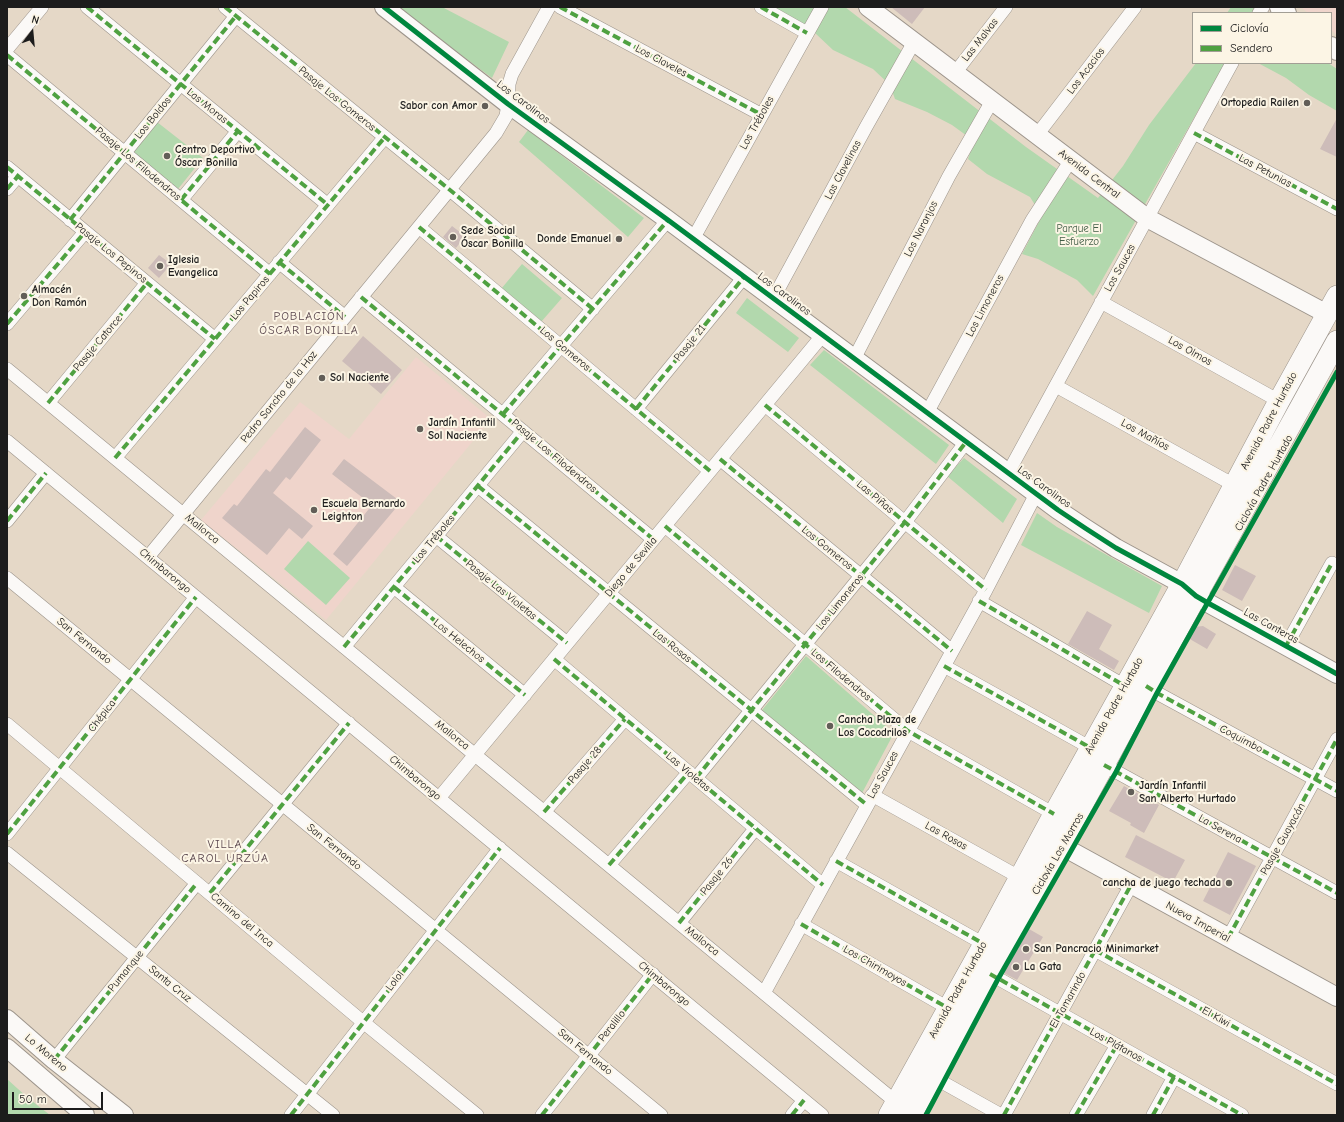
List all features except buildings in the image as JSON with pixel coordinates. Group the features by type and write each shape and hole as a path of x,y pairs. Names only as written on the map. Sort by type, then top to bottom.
{"main road":[{"name":"Avenida Padre Hurtado","path":"899,1111 933,1078 1104,765 1146,686 1234,485 1337,296"},
{"path":"1327,314 1334,324 1337,333"},
{"name":"Avenida Padre Hurtado","path":"899,1111 948,1008 1125,686 1189,590 1337,341"}],"street":[{"path":"7,49 42,7"},
{"name":"Las Moras","path":"86,7 328,205"},
{"name":"Pasaje Los Gomeros","path":"225,7 450,190"},
{"name":"Los Carolinos","path":"384,7 508,104 668,220 1036,494 1084,528 1189,590"},
{"name":"Pedro Sancho de la Hoz","path":"148,557 496,133 506,116 509,84 512,74 549,7"},
{"name":"Los Claveles","path":"560,7 762,115"},
{"path":"761,7 807,33"},
{"name":"Los Tréboles","path":"693,239 822,7"},
{"name":"Avenida Central","path":"870,7 1147,218 1327,314"},
{"name":"Las Malvas","path":"955,73 1006,7"},
{"name":"Los Acacios","path":"1037,135 1135,7"},
{"name":"Los Boldos","path":"70,220 236,16"},
{"name":"Las Clavelinas","path":"773,299 914,42"},
{"name":"Pasaje Los Filodendros","path":"7,55 270,274"},
{"name":"Los Sauces","path":"1008,473 1231,64"},
{"name":"Los Naranjos","path":"854,359 949,176 992,101"},
{"path":"181,200 238,131"},
{"name":"Las Petunias","path":"1194,133 1337,209"},
{"name":"Los Papiros","path":"115,458 385,137"},
{"name":"Los Limoneros","path":"927,413 1032,220 1071,160"},
{"name":"Pasaje Los Pepinos","path":"7,167 215,339"},
{"path":"7,190 18,176"},
{"path":"450,190 593,309"},
{"path":"503,414 668,220"},
{"name":"Los Gomeros","path":"419,227 710,471"},
{"path":"7,324 85,232"},
{"path":"279,262 345,317"},
{"name":"Pasaje 21","path":"636,409 744,277"},
{"name":"Pasaje Catorce","path":"48,403 147,283"},
{"name":"Pasaje Los Filodendros","path":"361,297 653,539"},
{"name":"Los Olmos","path":"1101,302 1279,401"},
{"name":"Diego de Sevilla","path":"439,798 822,336"},
{"name":"Mallorca","path":"7,369 764,992 899,1111"},
{"name":"Los Mañíos","path":"1056,386 1234,485"},
{"name":"Las Piñas","path":"764,405 986,590"},
{"name":"Los Tréboles","path":"344,647 523,431"},
{"name":"Chimbarongo","path":"7,441 822,1115"},
{"name":"Los Limoneros","path":"609,865 751,710 905,522 966,442"},
{"name":"Los Gomeros","path":"720,460 952,651"},
{"path":"7,521 46,473"},
{"name":"Las Rosas","path":"478,486 751,710 870,800 1019,878"},
{"name":"Los Sauces","path":"764,992 986,590 1036,494"},
{"name":"Los Filodendros","path":"665,526 908,731 1054,814"},
{"name":"Pasaje Las Violetas","path":"436,536 567,644"},
{"path":"1286,646 1332,563"},
{"name":"San Fernando","path":"7,578 661,1115"},
{"name":"Los Helechos","path":"394,587 525,694"},
{"name":"Las Canteras","path":"1189,590 1337,674"},
{"name":"Chépica","path":"7,834 196,597"},
{"path":"979,601 1125,686"},
{"name":"Las Violetas","path":"554,659 823,885"},
{"path":"944,666 1091,748"},
{"name":"Coquimbo","path":"1146,686 1156,693 1337,791"},
{"name":"Pasaje 28","path":"544,812 625,719"},
{"path":"210,893 349,723"},
{"name":"Camino del Inca","path":"7,724 363,1022 477,1115"},
{"name":"Pasaje Guayacán","path":"1228,938 1337,739"},
{"name":"La Serena","path":"1104,765 1337,893"},
{"name":"Pasaje 26","path":"679,923 755,829"},
{"name":"Nueva Imperial","path":"1060,845 1337,997"},
{"name":"Lolol","path":"291,1115 500,848"},
{"name":"Santa Cruz","path":"7,853 333,1115"},
{"path":"836,861 984,944"},
{"name":"Pumanque","path":"54,1060 197,883"},
{"name":"El Tamarindo","path":"1004,1115 1131,885"},
{"name":"Los Chirimoyos","path":"801,924 948,1008"},
{"name":"El Kiwi","path":"1095,950 1337,1084"},
{"name":"Peralillo","path":"542,1115 653,974"},
{"name":"Los Plátanos","path":"990,974 1174,1077 1235,1113"},
{"name":"Lo Moreno","path":"7,1019 54,1060 124,1115"},
{"path":"1076,1115 1116,1045"},
{"name":"Lo Moreno","path":"7,1048 85,1115"},
{"path":"1153,1115 1174,1077"},
{"path":"933,1078 1001,1115"},
{"path":"792,1115 804,1100"}],"shaded area":[{"path":"1301,7 1337,7 1337,35 1332,31 1332,12 1307,12"},
{"name":"Escuela Bernardo Leighton","path":"416,357 491,419 326,620 201,520 300,402 349,439"}],"green space":[{"path":"397,7 442,7 509,42 492,78"},
{"name":"Parque El Esfuerzo","path":"767,7 845,7 1026,147 1098,198 1123,166 1149,125 1195,64 1224,64 1093,296 1077,280 1038,259 1022,254 1042,216 1030,197 987,174 968,159 974,141 952,125 927,112 895,99 890,85 873,69 833,50 815,33"},
{"path":"1231,7 1252,7 1258,12 1228,12"},
{"path":"1260,64 1330,64 1337,69 1337,111 1309,95 1286,78"},
{"name":"Centro Deportivo Óscar Bonilla","path":"157,122 203,158 178,189 132,153"},
{"path":"528,130 644,218 628,237 519,142"},
{"path":"522,264 562,298 541,322 501,289"},
{"path":"747,298 799,338 788,352 736,313"},
{"path":"824,350 949,445 936,464 810,365"},
{"path":"964,458 1017,499 1003,523 947,476"},
{"path":"1037,513 1057,527 1162,586 1149,613 1021,545"},
{"path":"308,541 350,578 326,605 284,569"},
{"path":"806,656 894,733 861,795 758,715"},
{"path":"7,1079 28,1098 50,1115 7,1115"}],"marked path":[{"path":"87,7 328,205"},
{"path":"225,7 450,190 593,309"},
{"path":"560,7 762,115"},
{"path":"761,7 807,33"},
{"path":"70,220 236,16"},
{"path":"7,55 270,274"},
{"path":"181,200 238,131"},
{"path":"1194,133 1337,209"},
{"path":"115,458 385,137"},
{"path":"7,167 215,339"},
{"path":"7,189 18,176"},
{"path":"503,414 668,220"},
{"path":"419,227 710,471"},
{"path":"7,324 85,232"},
{"path":"279,262 345,317"},
{"path":"636,409 744,277"},
{"path":"48,403 147,283"},
{"path":"361,297 653,539"},
{"path":"765,405 986,590"},
{"path":"344,647 523,431"},
{"path":"696,778 905,522 966,442"},
{"path":"720,459 952,651"},
{"path":"7,521 46,473"},
{"path":"478,486 867,805"},
{"path":"665,526 908,731 1054,814"},
{"path":"436,536 567,643"},
{"path":"1286,646 1332,563"},
{"path":"394,587 525,695"},
{"path":"7,834 196,597"},
{"path":"979,601 1125,686"},
{"path":"554,659 823,885"},
{"path":"944,666 1091,748"},
{"path":"1146,686 1337,791"},
{"path":"544,812 625,719"},
{"path":"210,893 349,723"},
{"path":"1228,938 1337,739"},
{"path":"1104,765 1337,893"},
{"path":"609,865 689,772"},
{"path":"679,923 755,829"},
{"path":"291,1115 500,848"},
{"path":"836,861 984,944"},
{"path":"54,1060 197,883"},
{"path":"1004,1115 1131,885"},
{"path":"801,924 948,1008"},
{"path":"1095,950 1337,1084"},
{"path":"542,1115 653,974"},
{"path":"990,974 1242,1115"},
{"path":"1076,1115 1117,1045"},
{"path":"1153,1115 1174,1077"},
{"path":"792,1115 804,1100"}],"cycle path":[{"path":"384,7 508,104 668,220 1058,510 1116,548 1182,584 1196,596 1337,674"},
{"name":"Ciclovía Padre Hurtado","path":"926,1115 998,979 1116,772 1157,693 1337,372"}],"place":[{"name":"Ortopedia Railen","path":"1307,103"},
{"name":"Sabor con Amor","path":"485,106"},
{"name":"Centro Deportivo Óscar Bonilla","path":"167,156"},
{"name":"Sede Social Óscar Bonilla","path":"453,237"},
{"name":"Donde Emanuel","path":"619,239"},
{"name":"Iglesia Evangelica","path":"160,266"},
{"name":"Almacén Don Ramón","path":"24,296"},
{"name":"Sol Naciente","path":"322,378"},
{"name":"Jardín Infantil Sol Naciente","path":"420,429"},
{"name":"Escuela Bernardo Leighton","path":"314,510"},
{"name":"Cancha Plaza de Los Cocodrilos","path":"830,726"},
{"name":"Jardín Infantil San Alberto Hurtado","path":"1131,792"},
{"name":"cancha de juego techada","path":"1229,883"},
{"name":"San Pancracio Minimarket","path":"1026,949"},
{"name":"La Gata","path":"1016,967"}],"district":[{"name":"POBLACIÓN ÓSCAR BONILLA","path":"309,324"},
{"name":"VILLA CAROL URZÚA","path":"225,852"}]}
